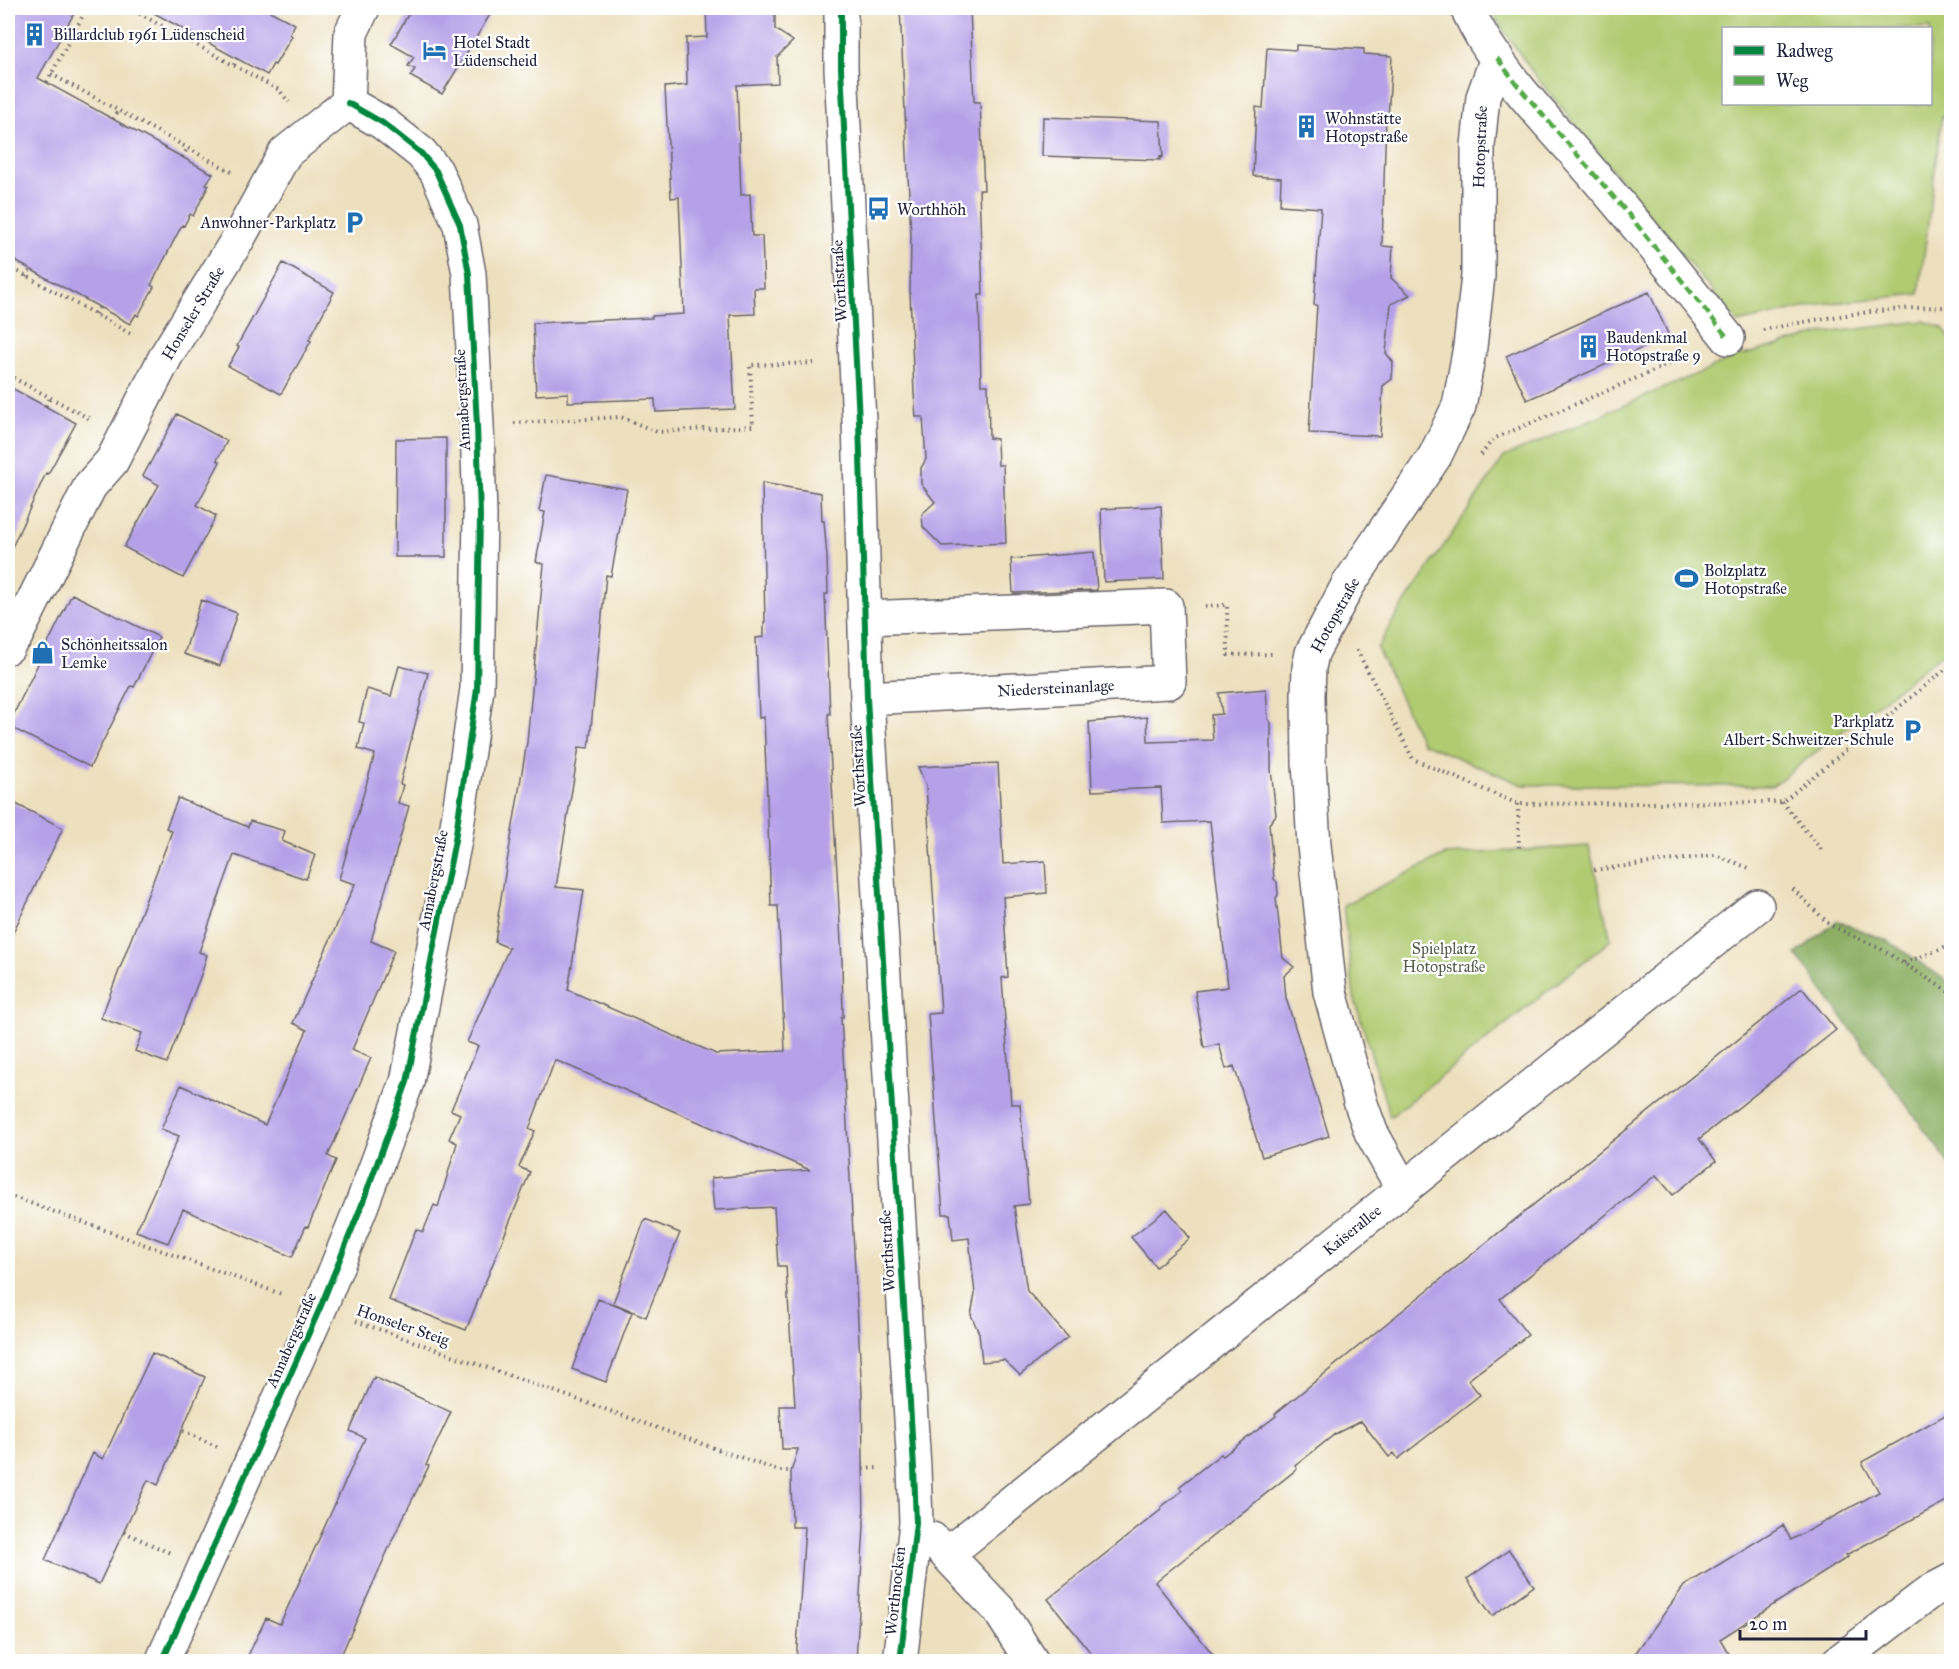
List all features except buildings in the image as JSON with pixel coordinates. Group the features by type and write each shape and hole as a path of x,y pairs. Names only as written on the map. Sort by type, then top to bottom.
{"street":[{"path":"348,103 351,33 363,8"},
{"name":"Worthstraße","path":"841,8 841,68 859,421 867,698 916,1523"},
{"path":"1467,8 1497,58 1518,86 1625,210 1728,338"},
{"name":"Hotopstraße","path":"1404,1188 1368,1123 1330,992 1314,845 1309,763 1309,668 1312,653 1348,585 1436,456 1459,405 1470,347 1478,276 1478,146 1483,97 1497,58"},
{"name":"Honseler Straße","path":"8,647 16,636 90,486 112,461 168,354 214,280 285,153 348,103"},
{"name":"Annabergstraße","path":"162,1662 320,1308 361,1207 406,1082 455,840 477,689 480,515 477,425 469,273 460,225 436,171 421,153 383,123 348,103"},
{"path":"864,618 1166,606"},
{"name":"Niedersteinanlage","path":"867,698 1169,682 1166,606"},
{"name":"Kaiserallee","path":"947,1554 1757,906"},
{"path":"916,1523 999,1610 1032,1662"},
{"name":"Worthnocken","path":"900,1662 916,1523"},
{"path":"1838,1662 1931,1591 1952,1580"}],"path":[{"path":"47,82 87,8"},
{"path":"129,8 279,90 312,131"},
{"path":"162,26 166,19"},
{"path":"66,28 74,32"},
{"path":"234,65 237,58"},
{"path":"51,74 264,190"},
{"path":"113,119 118,111"},
{"path":"182,157 188,148"},
{"path":"8,267 95,314 99,308"},
{"path":"26,277 30,270"},
{"path":"1480,457 1493,439 1728,338 1822,318 1923,307 1952,307"},
{"path":"514,423 621,417 657,432 753,426 750,364 800,363"},
{"path":"8,375 124,437"},
{"path":"46,406 50,398"},
{"path":"1166,606 1227,605 1227,655 1312,653"},
{"path":"1353,643 1413,759 1518,804 1782,802 1952,664"},
{"path":"1782,802 1824,853"},
{"path":"1518,804 1519,850"},
{"path":"1594,870 1715,855 1756,871"},
{"path":"1786,883 1830,925 1881,949 1952,994"},
{"path":"1903,963 1952,945"},
{"path":"124,1532 203,1569"}],"green space":[{"path":"1488,8 1951,8 1951,116 1942,116 1919,294 1822,304 1738,323 1534,74"},
{"name":"Bolzplatz Hotopstraße","path":"1924,321 1943,328 1951,339 1952,646 1772,786 1523,785 1422,743 1377,648 1396,616 1504,457 1736,357 1824,333"},
{"name":"Spielplatz Hotopstraße","path":"1589,846 1611,940 1390,1117 1354,997 1343,905 1445,855"},
{"path":"1837,921 1888,941 1951,984 1951,1166 1796,954"}],"marked path":[{"path":"1497,58 1518,86 1625,210 1728,338"}],"cycle path":[{"path":"841,8 841,68 859,421 867,698 916,1523 900,1662"},
{"path":"162,1662 320,1308 361,1207 407,1082 455,840 477,689 480,515 477,425 469,274 460,225 436,171 421,153 383,123 348,103"}],"place":[{"name":"Billardclub 1961 Lüdenscheid","path":"35,34"},
{"name":"Hotel Stadt Lüdenscheid","path":"435,51"},
{"name":"Wohnstätte Hotopstraße","path":"1307,127"},
{"name":"Worthhöh","path":"879,209"},
{"name":"Anwohner-Parkplatz","path":"354,222"},
{"name":"Baudenkmal Hotopstraße 9","path":"1588,346"},
{"name":"Bolzplatz Hotopstraße","path":"1686,579"},
{"name":"Schönheitssalon Lemke","path":"43,653"},
{"name":"Parkplatz Albert-Schweitzer-Schule","path":"1912,730"}]}
